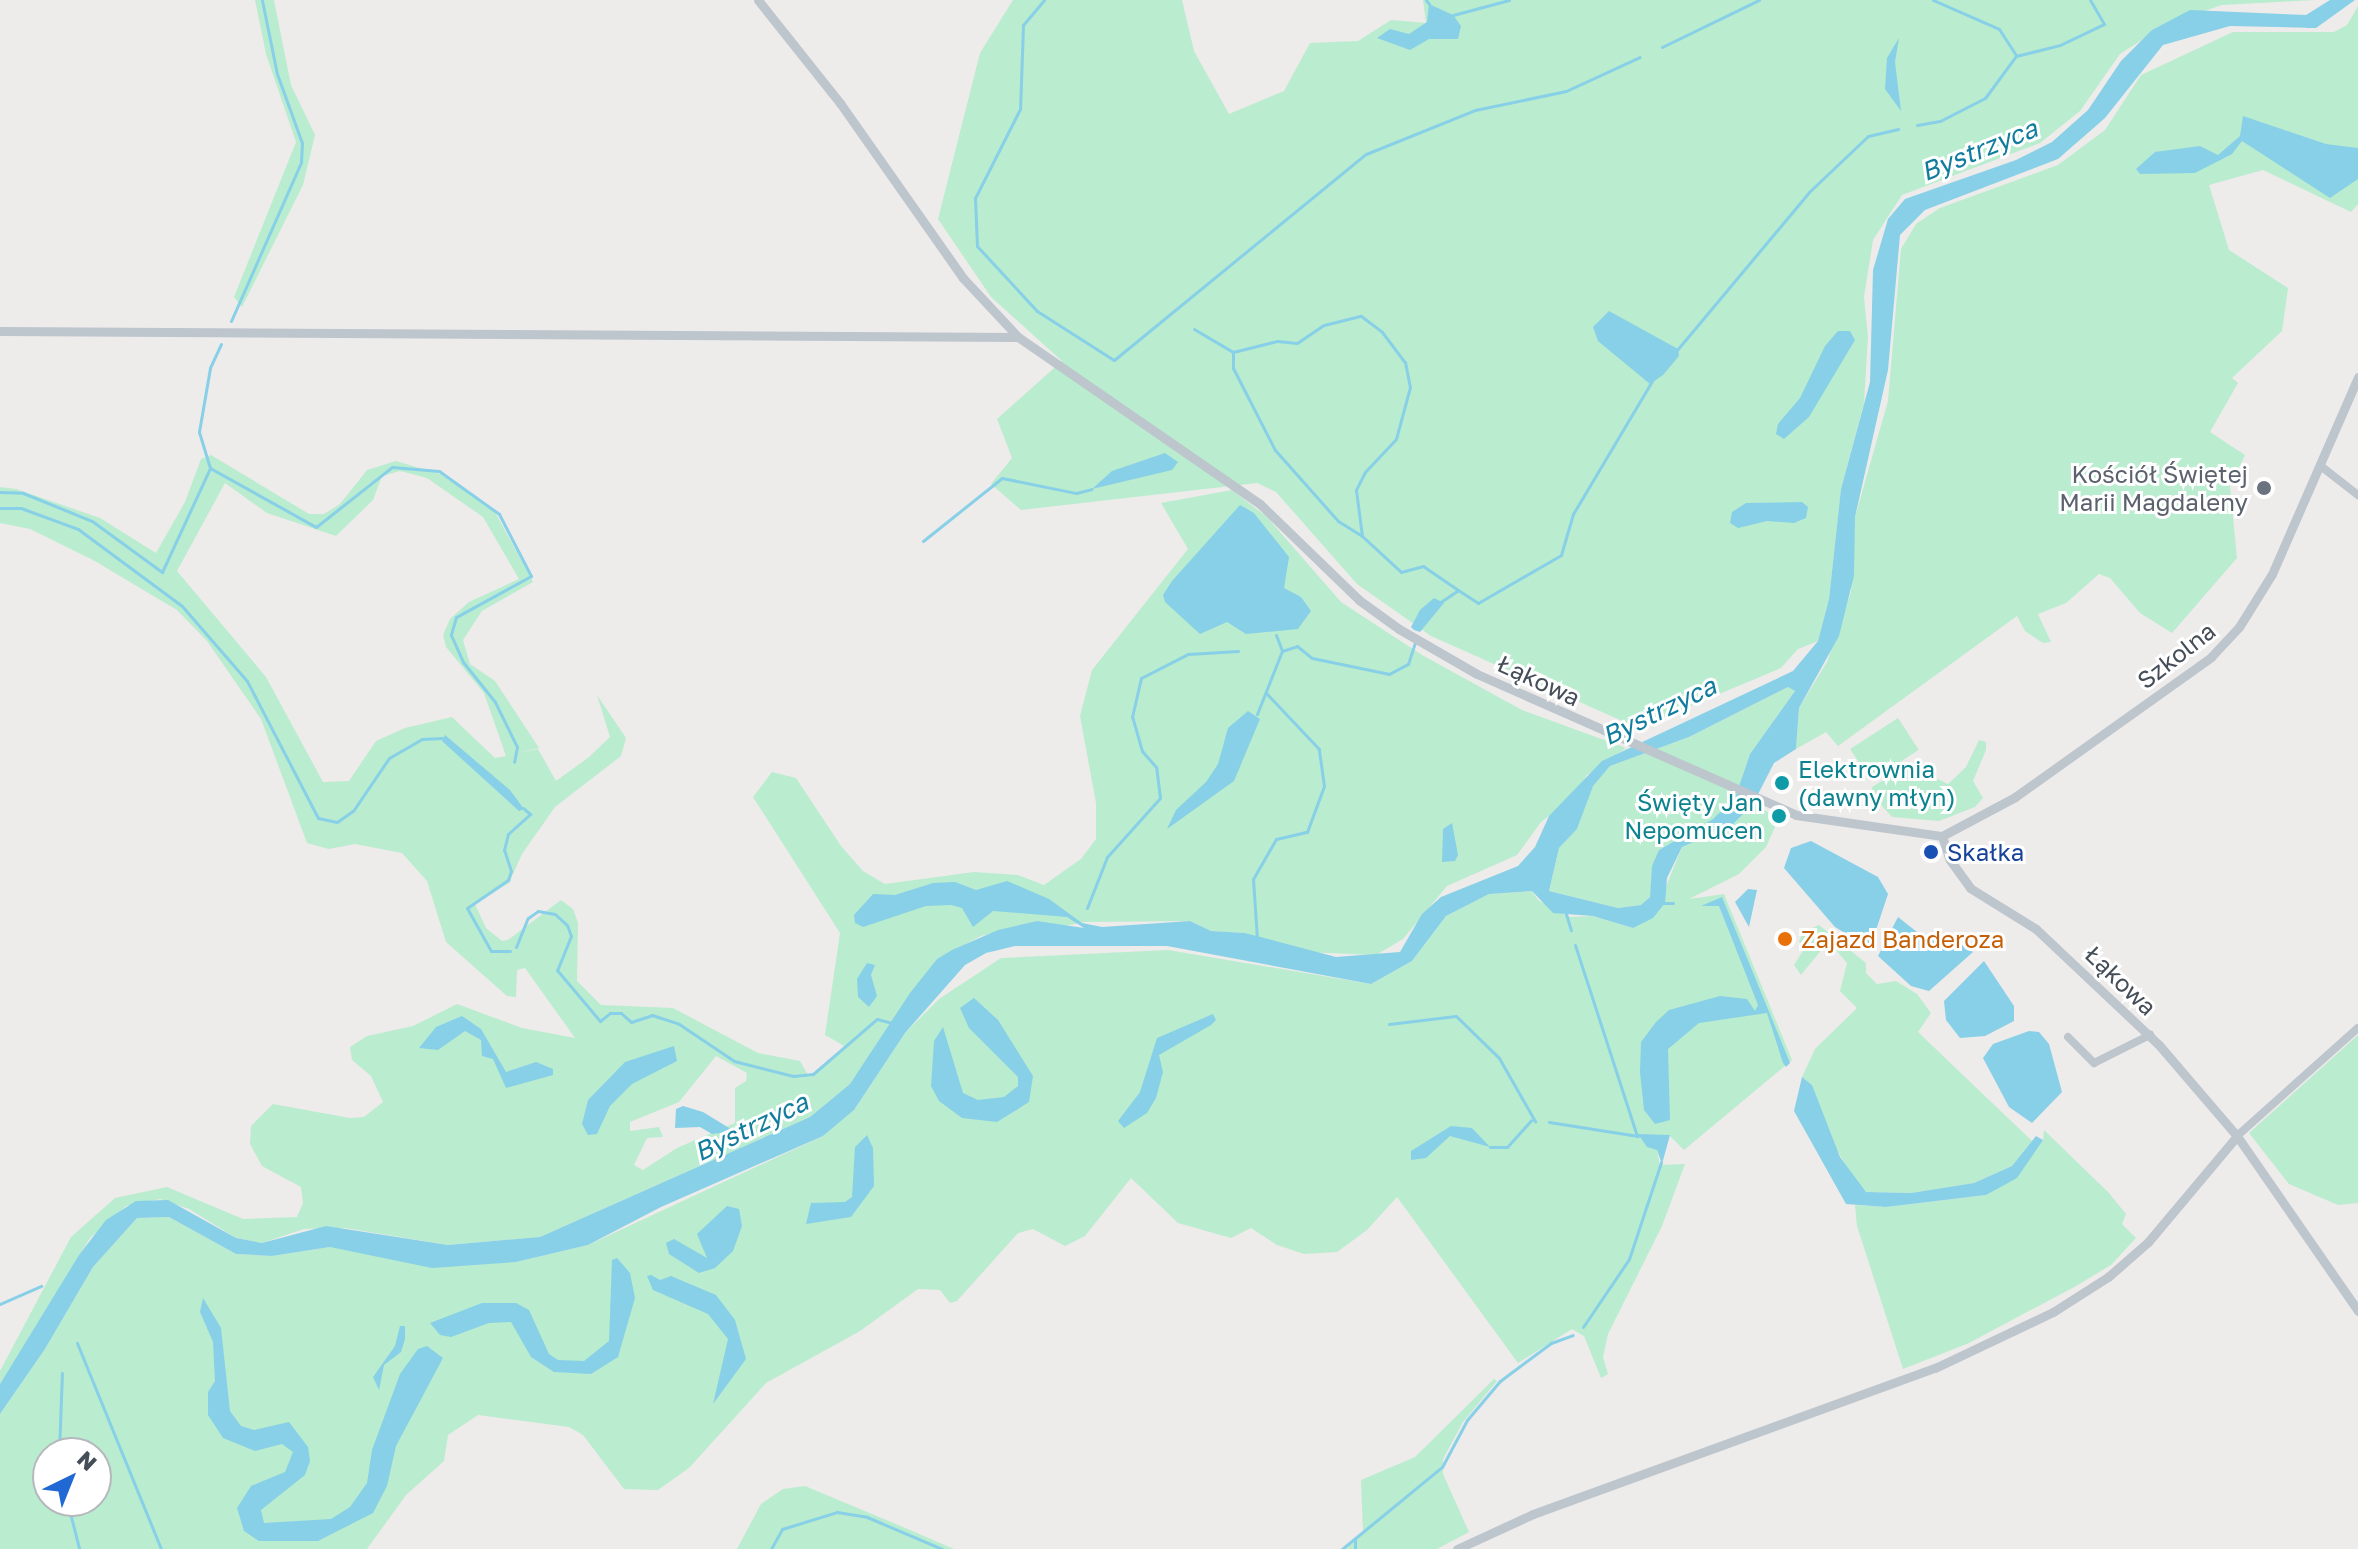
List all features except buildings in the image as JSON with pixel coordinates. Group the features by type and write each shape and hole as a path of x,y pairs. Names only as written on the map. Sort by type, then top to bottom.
{"street":[{"name":"Łąkowa","path":"758,0 840,103 963,278 1018,337 1260,504 1359,600 1399,629 1430,648 1682,767 1796,815 1942,836 1950,860 1970,888 2036,929 2150,1035 2237,1136 2358,1311"},
{"path":"0,331 1018,337"},
{"name":"Szkolna","path":"1942,836 2015,797 2226,645 2272,574 2322,467 2358,377"},
{"path":"2322,467 2358,495"},
{"path":"1457,1549 1533,1514 1935,1368 2053,1312 2108,1277 2148,1242 2237,1136 2358,1028"},
{"path":"2068,1037 2094,1063 2150,1035"}],"green space":[{"path":"255,0 274,0 291,85 315,135 303,185 242,307 234,297 296,142 266,54"},
{"path":"1013,0 1182,0 1194,51 1229,114 1284,91 1310,43 1358,41 1391,20 1426,23 1423,0 2316,0 2222,5 2167,24 2120,54 2080,111 2040,143 1902,195 1873,240 1864,297 1868,337 1864,403 1841,489 1829,599 1818,641 1798,649 1781,668 1638,728 1431,636 1357,584 1276,492 1257,483 1021,510 991,484 1012,458 997,419 1062,361 991,297 938,219 980,53"},
{"path":"2358,6 2358,204 2351,212 2263,170 2209,185 2229,250 2288,288 2282,331 2232,378 2238,383 2210,432 2245,455 2230,486 2237,558 2172,633 2140,613 2110,578 2099,574 2066,603 2038,614 2051,642 2043,643 2025,631 2017,616 1838,746 1826,732 1796,749 1799,708 1827,662 1851,592 1855,517 1888,401 1901,249 1916,224 1940,208 2058,165 2105,130 2141,75 2233,32 2334,32 2347,25"},
{"path":"211,455 309,514 324,514 340,504 367,470 396,461 440,474 494,510 533,582 482,611 463,640 470,664 495,681 539,748 518,753 538,749 556,781 589,757 610,737 597,695 626,738 621,756 555,807 522,854 509,883 475,904 486,928 502,941 508,940 561,900 573,909 578,923 577,981 601,1005 673,1008 758,1053 800,1061 809,1077 846,1047 825,1035 840,933 753,797 772,772 796,778 841,846 863,871 885,884 974,872 1018,875 1044,885 1081,859 1096,839 1096,803 1080,716 1092,670 1188,549 1161,503 1232,490 1267,517 1341,602 1422,655 1522,710 1626,748 1587,775 1572,798 1541,822 1517,855 1447,886 1403,939 1376,955 1304,952 1245,933 1211,931 1190,921 1085,922 1054,928 1037,921 981,936 937,959 850,1084 810,1117 540,1237 448,1245 345,1228 304,1229 262,1243 236,1238 189,1209 160,1199 126,1206 90,1238 0,1384 0,1371 71,1237 115,1198 167,1187 243,1219 297,1217 303,1203 301,1187 262,1166 250,1144 251,1126 273,1104 350,1118 364,1117 383,1102 371,1076 352,1060 350,1047 367,1036 413,1026 457,1004 522,1028 575,1038 525,968 517,970 516,997 507,996 446,942 427,881 402,853 355,844 329,849 307,843 261,719 207,641 177,610 93,560 30,529 0,523 0,487 16,489 100,518 156,553 185,502 201,459","holes":["400,471 427,478 483,517 519,579 469,602 450,619 443,635 446,647 484,693 506,756 495,758 452,717 405,728 376,741 349,781 323,782 266,677 177,571 225,483 267,513 336,536 373,500 382,476","716,1056 747,1073 746,1081 735,1088 735,1123 677,1148 643,1170 634,1165 647,1138 663,1137 659,1127 630,1131 630,1122 679,1102"]},
{"path":"1788,687 1795,691 1750,754 1735,798 1714,819 1659,850 1650,897 1641,905 1618,908 1549,891 1559,848 1577,829 1592,786 1610,766 1689,737"},
{"path":"1898,718 1919,750 1871,781 1850,749"},
{"path":"1979,740 1986,742 1986,750 1973,781 1983,798 1975,807 1939,821 1892,817 1873,796 1872,787 1908,765 1948,784 1966,767"},
{"path":"1753,804 1779,818 1766,847 1739,874 1689,899 1724,894 1792,1060 1684,1150 1669,1135 1657,1150 1660,1165 1685,1164 1662,1226 1608,1334 1603,1357 1608,1374 1601,1378 1584,1336 1572,1329 1518,1363 1397,1197 1367,1230 1337,1252 1304,1254 1277,1245 1251,1228 1231,1238 1178,1223 1131,1178 1085,1236 1065,1246 1033,1229 1018,1233 957,1301 950,1303 940,1290 918,1289 860,1331 766,1383 689,1468 658,1490 624,1489 583,1435 569,1427 478,1415 448,1435 444,1461 406,1495 367,1549 0,1549 0,1414 45,1349 93,1267 137,1218 169,1217 236,1254 272,1256 330,1247 516,1262 588,1245 823,1136 854,1110 905,1033 939,999 1001,958 1168,950 1371,984 1412,961 1446,916 1489,894 1532,891 1538,900 1570,917 1593,916 1633,928 1663,894 1682,847"},
{"path":"1819,925 1866,963 1866,973 1877,984 1896,981 1917,994 1931,1013 1918,1032 2032,1141 2012,1166 1974,1183 1911,1193 1866,1192 1855,1181 1830,1138 1812,1085 1802,1077 1815,1049 1857,1008 1840,991 1847,963 1835,949 1823,948 1801,975 1794,965 1804,949 1799,941 1804,932"},
{"path":"2358,1035 2358,1203 2338,1205 2289,1184 2249,1133"},
{"path":"2044,1130 2109,1193 2126,1214 2122,1224 2136,1238 2111,1265 2076,1286 1969,1343 1903,1369 1857,1226 1855,1205 1886,1207 1986,1195 2043,1140"},
{"path":"1494,1379 1497,1381 1463,1422 1443,1459 1443,1474 1469,1532 1437,1549 1346,1549 1363,1533 1361,1480 1415,1457"},
{"path":"805,1486 954,1549 737,1549 761,1504 783,1489"}],"water":[{"path":"2330,0 2355,0 2316,28 2230,26 2163,45 2105,118 2058,159 1925,210 1900,235 1888,370 1855,517 1854,576 1839,636 1799,708 1796,749 1774,763 1753,804 1733,824 1682,847 1667,878 1665,903 1653,918 1633,928 1593,916 1553,913 1532,891 1489,894 1446,916 1412,961 1371,984 1167,946 1015,946 986,953 965,965 905,1033 854,1110 823,1136 661,1207 588,1245 516,1262 432,1268 330,1247 272,1256 236,1254 169,1217 137,1218 93,1267 45,1349 0,1414 0,1384 79,1255 106,1220 136,1201 168,1200 236,1238 262,1243 326,1226 448,1245 540,1237 810,1117 850,1084 910,993 937,959 952,950 998,930 1037,921 1084,928 1067,917 993,911 973,927 962,908 951,905 926,906 863,927 855,923 854,915 873,894 895,895 933,883 955,882 976,890 1007,881 1049,899 1082,923 1102,927 1190,921 1211,931 1245,933 1336,957 1400,952 1422,914 1441,897 1518,866 1535,847 1549,816 1602,761 1793,671 1818,641 1829,599 1841,489 1870,382 1873,270 1888,219 1905,199 2016,160 2052,142 2088,110 2121,61 2152,30 2190,10 2306,15","holes":["1788,687 1795,691 1750,754 1735,798 1713,819 1659,850 1652,866 1650,897 1641,905 1618,908 1549,891 1559,848 1577,829 1593,786 1610,766 1689,737"]},
{"path":"1429,4 1453,15 1461,26 1458,39 1429,39 1410,50 1377,38 1390,29 1409,34 1427,22"},
{"path":"1899,38 1895,62 1901,111 1885,89 1887,58"},
{"path":"2243,116 2326,144 2358,148 2358,179 2330,198 2242,141 2232,154 2195,173 2140,174 2136,169 2155,152 2200,146 2218,155 2240,136"},
{"path":"1609,311 1678,349 1679,356 1663,375 1650,384 1598,341 1593,327"},
{"path":"1838,331 1850,331 1855,340 1809,417 1784,439 1776,434 1778,424 1800,398 1825,346"},
{"path":"1165,453 1178,462 1172,470 1092,489 1112,471"},
{"path":"1802,502 1808,507 1806,518 1794,523 1767,521 1738,528 1730,523 1732,512 1746,503"},
{"path":"1240,505 1254,513 1289,557 1284,588 1301,597 1311,611 1298,629 1246,634 1227,622 1200,634 1165,602 1163,595 1172,581"},
{"path":"1434,598 1444,603 1420,632 1414,630 1411,627 1420,610"},
{"path":"1248,711 1260,719 1234,781 1167,829 1176,810 1206,782 1218,764 1228,728"},
{"path":"445,735 510,790 524,809 519,811 442,741"},
{"path":"1452,823 1458,855 1455,861 1442,862 1443,829"},
{"path":"1811,841 1878,877 1888,894 1870,948 1835,927 1784,868 1791,848"},
{"path":"1748,889 1757,890 1749,927 1735,902"},
{"path":"1722,897 1790,1063 1786,1067 1783,1063 1767,1013 1699,1023 1668,1049 1670,1120 1655,1124 1644,1110 1640,1072 1641,1042 1656,1022 1669,1010 1720,996 1747,999 1755,1011 1758,1005 1719,906 1701,906"},
{"path":"1898,917 1927,940 1957,942 1973,952 1929,991 1911,986 1878,956"},
{"path":"1984,961 2014,1006 2014,1021 1985,1036 1960,1038 1946,1020 1944,1001"},
{"path":"867,963 875,965 871,975 877,996 869,1007 858,997 857,979"},
{"path":"974,998 998,1020 1033,1076 1029,1102 997,1122 962,1118 939,1101 931,1086 934,1041 943,1027 963,1093 978,1100 1004,1097 1018,1086 1018,1077 969,1028 960,1008"},
{"path":"1213,1014 1216,1020 1211,1025 1159,1055 1163,1072 1156,1098 1147,1113 1124,1128 1118,1121 1140,1092 1157,1038"},
{"path":"462,1016 481,1029 506,1072 536,1062 553,1069 553,1075 506,1088 493,1059 482,1056 481,1040 465,1031 438,1050 419,1048 436,1027"},
{"path":"2029,1031 2039,1032 2049,1044 2062,1092 2032,1123 2009,1107 1983,1058 1993,1044"},
{"path":"674,1046 677,1061 632,1084 610,1106 597,1134 588,1135 582,1124 588,1100 625,1062"},
{"path":"1802,1077 1812,1085 1840,1157 1866,1192 1911,1193 1974,1183 2012,1166 2036,1136 2043,1140 2017,1178 1986,1195 1886,1207 1846,1204 1794,1111"},
{"path":"683,1106 703,1112 734,1131 712,1134 700,1127 675,1128 676,1109"},
{"path":"1451,1126 1472,1128 1490,1147 1450,1136 1426,1158 1411,1160 1411,1151"},
{"path":"1638,1134 1670,1135 1662,1164 1657,1150 1647,1147"},
{"path":"867,1135 873,1148 874,1186 851,1217 806,1224 811,1203 845,1202 852,1197 855,1147"},
{"path":"727,1206 739,1209 742,1226 733,1251 715,1268 699,1273 669,1254 666,1243 674,1239 707,1258 697,1234"},
{"path":"617,1258 630,1273 635,1298 618,1357 591,1374 554,1372 531,1357 511,1322 489,1323 451,1337 440,1335 430,1323 482,1303 516,1303 529,1310 549,1354 558,1360 584,1361 609,1341 612,1260"},
{"path":"647,1276 660,1280 671,1276 716,1295 735,1320 746,1359 713,1404 728,1339 708,1314 653,1290"},
{"path":"203,1298 221,1328 230,1411 241,1426 254,1430 289,1422 308,1447 310,1461 305,1475 261,1510 264,1523 331,1519 350,1507 367,1483 372,1450 400,1374 418,1349 427,1346 443,1358 396,1446 387,1486 373,1513 318,1541 259,1541 244,1531 237,1508 251,1486 285,1472 293,1452 282,1444 255,1451 223,1438 208,1415 208,1392 215,1381 213,1342 200,1312"},
{"path":"400,1326 405,1326 401,1352 384,1365 379,1390 373,1377 395,1346"}],"waterway":[{"path":"231,321 301,162 302,143 277,74 262,0"},
{"path":"1044,0 1023,25 1020,109 975,198 977,246 1037,311 1114,360 1366,154 1475,110 1566,91 1640,57"},
{"path":"1426,0 1429,4"},
{"path":"1453,15 1509,0"},
{"path":"1662,47 1759,0"},
{"path":"1933,0 1999,29 2016,55"},
{"path":"1917,125 1940,121 1985,98 2016,56 2060,45 2104,24 2090,0"},
{"path":"1677,350 1809,192 1868,136 1898,129"},
{"path":"1194,329 1233,352 1277,341 1297,343 1324,325 1361,316 1382,332 1405,362 1410,387 1396,439 1365,472 1356,490 1362,536 1401,572 1423,566 1458,590"},
{"path":"221,344 210,368 199,432 210,468 316,527 392,467 439,471 499,514 531,576 456,617 451,635 463,662 495,702 517,747 514,762"},
{"path":"1233,352 1233,368 1275,450 1338,521 1362,536"},
{"path":"1439,603 1458,590 1478,603 1561,555 1573,514 1652,381"},
{"path":"0,492 23,493 92,521 162,572 210,468"},
{"path":"923,541 1002,478 1076,493 1092,489"},
{"path":"0,508 21,508 78,529 182,606 247,681 318,818 337,822 353,811 389,758 422,739 442,738"},
{"path":"1276,635 1282,651 1297,646 1312,658 1389,674 1408,664 1415,642"},
{"path":"1087,908 1107,857 1160,798 1156,767 1142,751 1132,717 1141,678 1188,654 1238,651"},
{"path":"1257,714 1282,651"},
{"path":"1257,939 1253,879 1276,839 1307,832 1324,786 1319,749 1267,694"},
{"path":"510,951 491,951 467,908 508,880 511,871 504,850 508,834 530,814 523,808"},
{"path":"1660,903 1673,903"},
{"name":"Bystrzyca","path":"516,947 528,918 538,911 555,914 567,925 571,936 557,970 600,1021 610,1013 621,1013 631,1022 652,1015 679,1024 734,1061 793,1076 813,1074 877,1019 892,1023"},
{"path":"1566,914 1571,930"},
{"path":"1575,945 1637,1136"},
{"path":"1389,1024 1456,1016 1499,1058 1535,1121"},
{"path":"1490,1147 1507,1147 1531,1120"},
{"path":"1549,1122 1638,1136"},
{"path":"1583,1327 1629,1259 1661,1162"},
{"path":"0,1304 41,1286"},
{"path":"1342,1549 1442,1467 1467,1420 1500,1381 1551,1343 1573,1335"},
{"path":"77,1343 161,1549"},
{"path":"60,1437 62,1373"},
{"path":"771,1549 782,1529 837,1512 867,1517 942,1549"},
{"path":"71,1517 79,1548"},
{"path":"1355,1539 1355,1549"}],"place":[{"name":"Kościół Świętej Marii Magdaleny","path":"2264,488"},
{"name":"Elektrownia (dawny młyn)","path":"1782,783"},
{"name":"Święty Jan Nepomucen","path":"1779,816"},
{"name":"Skałka","path":"1931,852"},
{"name":"Zajazd Banderoza","path":"1785,939"}]}
